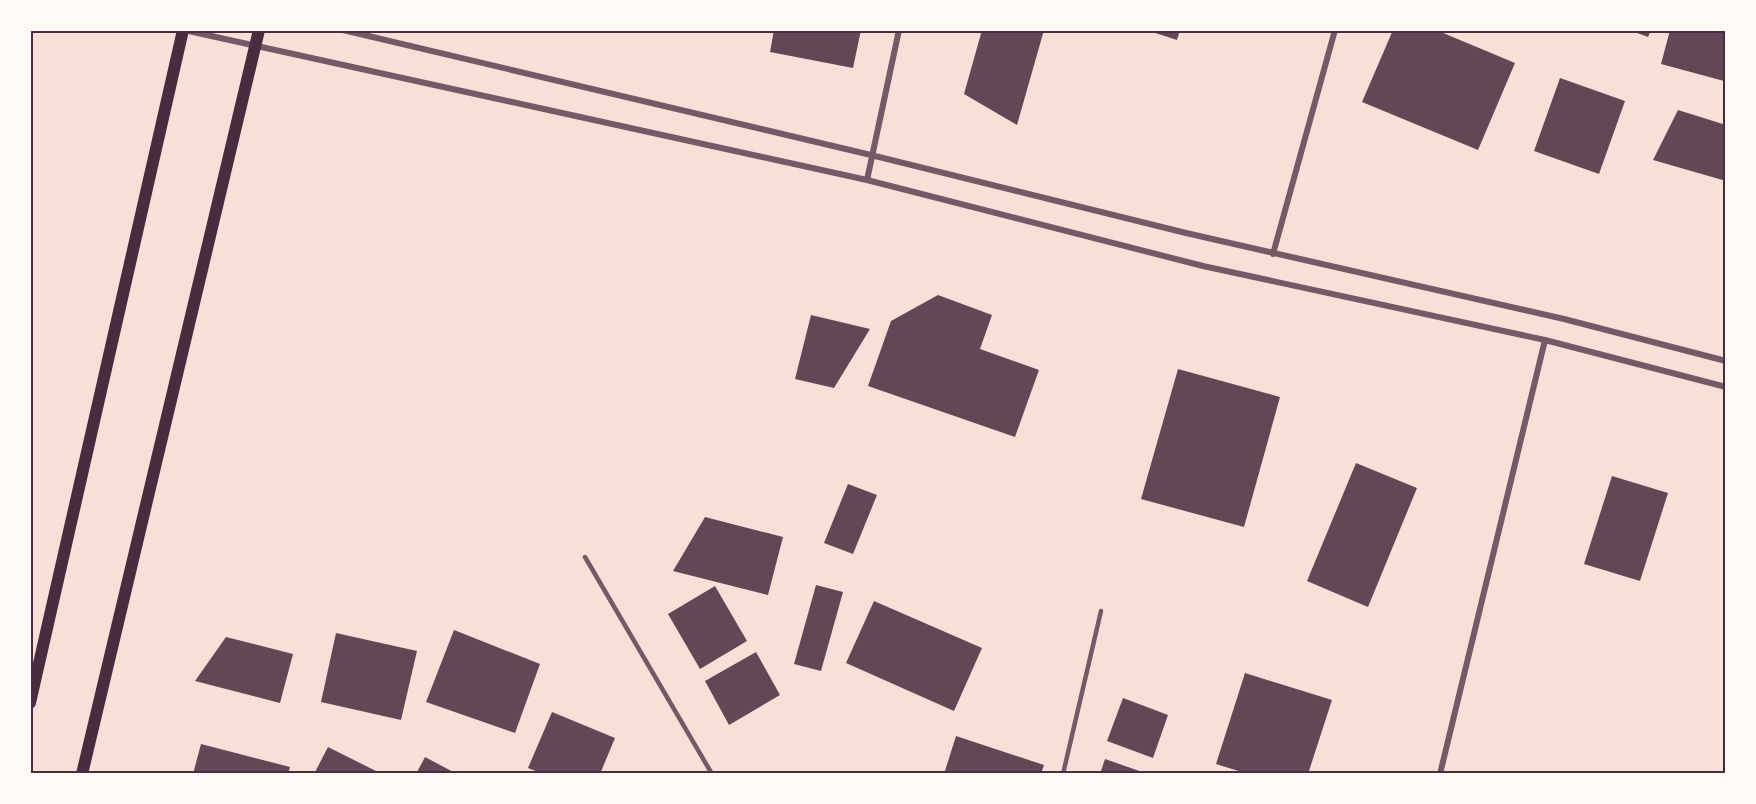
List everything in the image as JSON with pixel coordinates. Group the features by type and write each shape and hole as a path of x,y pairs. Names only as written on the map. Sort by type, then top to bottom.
{"main road":[{"path":"30,703 183,30"},
{"path":"82,774 259,30"}],"street":[{"path":"183,30 867,180 1203,266 1545,340 1726,387"},
{"path":"344,30 871,155 1273,254 1564,319 1726,361"},
{"path":"867,180 899,30"},
{"path":"1273,254 1335,30"},
{"path":"1440,774 1545,340"}],"lane":[{"path":"585,557 712,774"},
{"path":"1063,774 1101,611"}],"building":[{"path":"774,30 861,30 853,68 770,52"},
{"path":"982,30 1044,30 1017,125 964,94"},
{"path":"1146,30 1180,30 1177,40"},
{"path":"1393,30 1436,30 1515,63 1478,150 1362,102"},
{"path":"1629,30 1651,30 1648,37"},
{"path":"1670,30 1726,30 1724,81 1661,64"},
{"path":"1560,78 1625,101 1599,174 1534,151"},
{"path":"1678,110 1726,125 1726,181 1653,160"},
{"path":"938,295 992,315 980,349 1039,370 1015,437 868,386 891,321"},
{"path":"811,315 870,329 834,388 795,379"},
{"path":"1178,369 1280,397 1244,527 1141,499"},
{"path":"1356,463 1417,488 1368,607 1307,581"},
{"path":"1612,476 1668,493 1640,581 1584,564"},
{"path":"848,484 877,495 853,554 824,543"},
{"path":"705,517 783,537 768,595 673,571"},
{"path":"816,585 843,592 821,671 794,664"},
{"path":"715,586 747,641 700,669 668,614"},
{"path":"874,601 982,648 954,711 846,663"},
{"path":"454,630 540,664 515,733 426,702"},
{"path":"336,633 417,651 401,720 321,702"},
{"path":"226,637 293,654 280,703 195,681"},
{"path":"756,652 780,695 729,725 705,681"},
{"path":"1245,673 1332,700 1308,774 1248,774 1216,764"},
{"path":"1123,698 1168,715 1153,758 1107,741"},
{"path":"552,712 615,738 600,774 543,774 528,768"},
{"path":"956,736 1044,765 1041,774 944,774"},
{"path":"201,744 290,767 288,774 193,774"},
{"path":"328,747 382,774 314,774"},
{"path":"425,757 457,774 416,774"},
{"path":"1105,759 1148,774 1100,774"}]}
